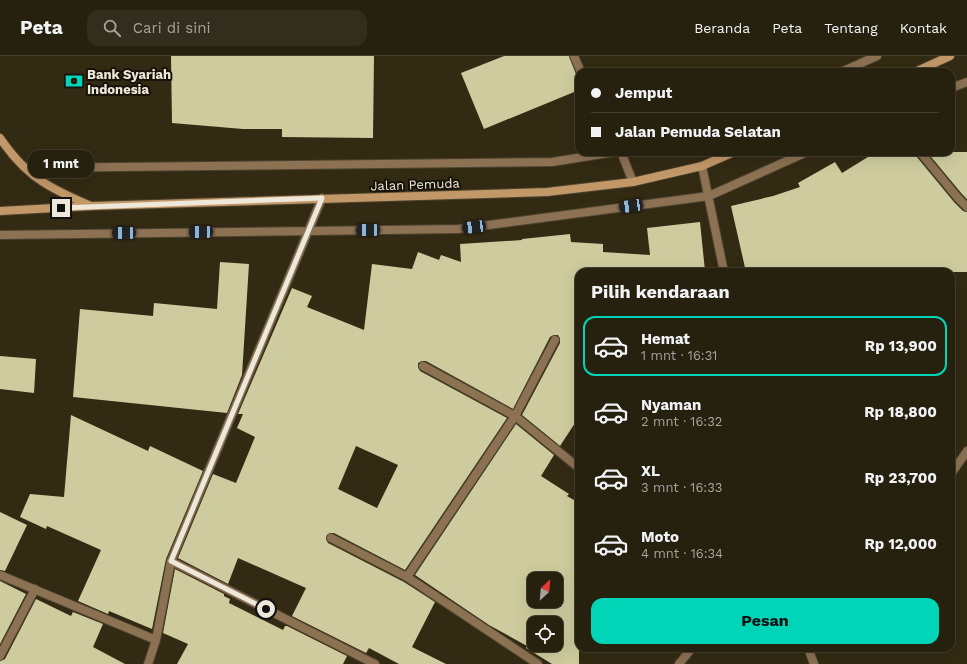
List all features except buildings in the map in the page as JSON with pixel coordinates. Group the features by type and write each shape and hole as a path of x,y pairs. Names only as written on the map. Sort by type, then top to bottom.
{"main road":[{"path":"924,68 950,56"},
{"path":"0,138 26,168 43,182 91,206"},
{"name":"Jalan Pemuda","path":"0,211 91,206 546,192 633,182 702,166 725,156"}],"street":[{"path":"574,56 579,68"},
{"path":"850,68 877,56"},
{"path":"955,86 967,82"},
{"path":"26,168 552,162 590,156"},
{"path":"623,156 633,182"},
{"path":"0,235 458,229 709,196 798,156"},
{"path":"923,156 967,207"},
{"path":"702,166 723,268"},
{"path":"148,664 156,640 171,561 322,198"},
{"path":"407,577 515,416 555,340"},
{"path":"423,366 515,416 575,465"},
{"path":"955,468 967,451"},
{"path":"331,538 407,577 538,664"},
{"path":"171,561 376,664"},
{"path":"0,575 156,640"},
{"path":"0,656 35,590"},
{"path":"679,664 689,652"},
{"path":"810,652 814,664"}],"place":[{"name":"Bank Syariah Indonesia","path":"74,81"}],"route":[{"path":"61,208 322,198 171,561 266,609"}]}
